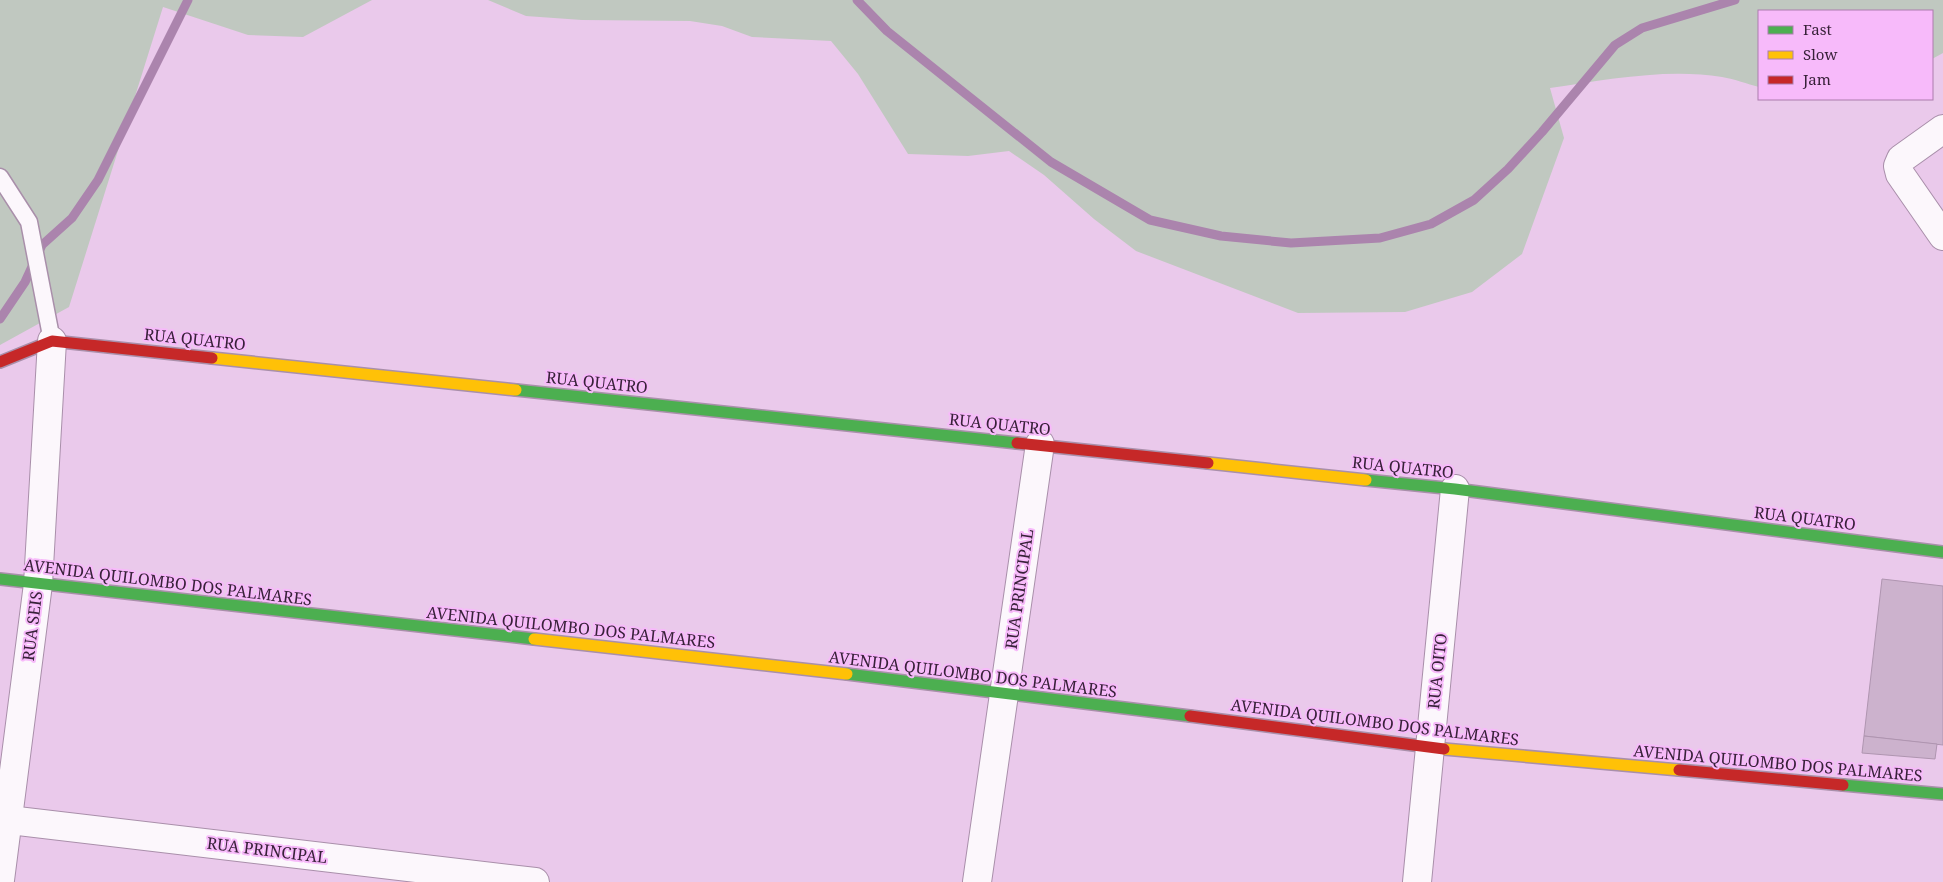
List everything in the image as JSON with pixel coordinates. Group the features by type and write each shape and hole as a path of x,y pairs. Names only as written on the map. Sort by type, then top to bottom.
{"street":[{"path":"1943,130 1901,159 1898,166 1900,174 1943,236"},
{"path":"0,362 52,340"},
{"name":"RUA QUATRO","path":"52,340 1455,489 1943,552"},
{"name":"RUA SEIS","path":"0,880 4,819 38,584 52,340"},
{"name":"RUA PRINCIPAL","path":"976,882 1040,444"},
{"name":"RUA OITO","path":"1417,882 1455,489"},
{"name":"AVENIDA QUILOMBO DOS PALMARES","path":"0,579 1004,692 1430,748 1943,794"},
{"name":"RUA PRINCIPAL","path":"4,819 535,882"}],"lane":[{"path":"0,177 29,222 52,340"}],"shaded area":[{"path":"0,0 372,0 303,37 248,35 163,7 69,307 0,345"},
{"path":"488,0 1943,0 1943,53 1933,58 1933,10 1758,10 1758,87 1722,77 1658,74 1550,88 1564,138 1522,254 1472,292 1405,312 1298,313 1136,251 1094,219 1044,175 1009,151 968,156 908,154 858,74 831,41 752,37 722,26 690,21 582,20 526,16"}],"building":[{"path":"1882,579 1943,586 1943,745 1864,736"},
{"path":"1864,736 1937,744 1935,759 1862,753"}],"waterway":[{"path":"0,319 25,282 42,245 72,218 98,180 188,0"},
{"path":"857,0 887,31 1051,162 1150,220 1221,236 1291,243 1380,238 1431,224 1474,200 1508,169 1542,132 1615,45 1642,28 1735,0"}],"traffic: fast":[{"path":"516,390 1017,443"},
{"path":"1366,480 1455,489 1943,552"},
{"path":"0,579 534,639"},
{"path":"847,674 1190,716"},
{"path":"1843,785 1943,794"}],"traffic: slow":[{"path":"212,358 516,390"},
{"path":"1208,463 1366,480"},
{"path":"534,639 847,674"},
{"path":"1444,749 1679,770"}],"traffic: jam":[{"path":"0,362 52,341 212,358"},
{"path":"1017,443 1208,463"},
{"path":"1190,716 1444,749"},
{"path":"1679,770 1843,785"}]}
